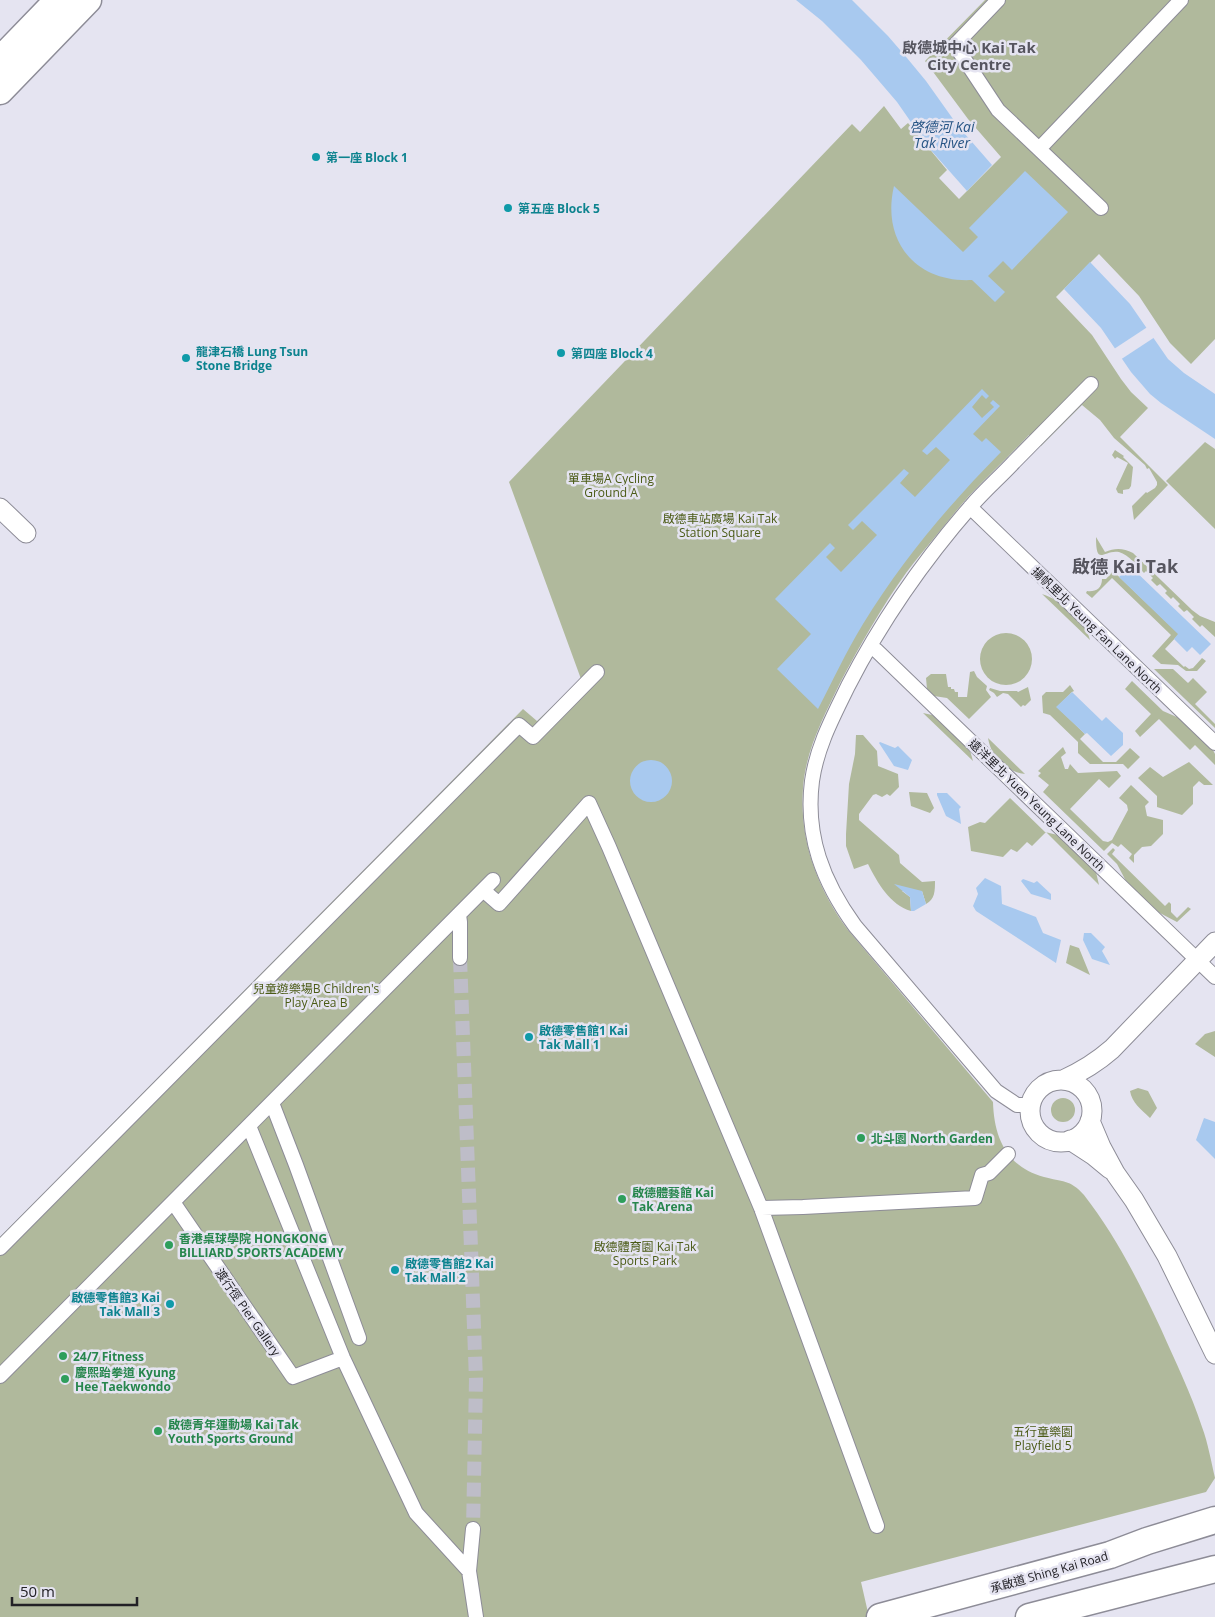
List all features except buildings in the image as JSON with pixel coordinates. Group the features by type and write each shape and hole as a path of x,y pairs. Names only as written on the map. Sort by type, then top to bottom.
{"main road":[{"path":"0,60 58,0"},
{"path":"0,91 88,0"},
{"name":"承啟道 Shing Kai Road","path":"880,1617 1110,1555 1147,1541 1215,1520"},
{"path":"1029,1617 1215,1569"}],"street":[{"path":"998,0 955,45 998,110 1101,208"},
{"path":"1039,149 1181,0"},
{"path":"1031,1106 1017,1105 996,1091 854,926 841,908 824,873 814,842 812,782 816,761 826,730 867,650 890,611 930,556 975,512 1091,384"},
{"path":"0,508 26,533"},
{"name":"揚帆里北 Yeung Fan Lane North","path":"975,512 1215,744"},
{"name":"遠洋里北 Yuen Yeung Lane North","path":"876,650 1215,977"},
{"path":"0,1248 520,725 533,737 596,672"},
{"path":"0,1376 488,885 499,904 589,803 761,1208 877,1526"},
{"path":"459,915 460,958"},
{"path":"1063,1080 1078,1085 1088,1096 1092,1106 1090,1121 1081,1135 1070,1140 1059,1141 1049,1139 1040,1133 1032,1120 1031,1106 1035,1095 1041,1088 1051,1082 1063,1080 1090,1067 1112,1050 1215,942"},
{"path":"1088,1096 1112,1050"},
{"path":"272,1103 359,1338"},
{"path":"1090,1121 1115,1173 1151,1227 1167,1256 1215,1354"},
{"path":"249,1126 343,1358 416,1512 469,1571"},
{"path":"1070,1140 1093,1155 1115,1173"},
{"path":"761,1208 975,1198 982,1175 989,1173 1008,1154"},
{"name":"渡行徑 Pier Gallery","path":"173,1202 293,1377 343,1358"},
{"path":"473,1529 469,1571 476,1616"}],"green space":[{"name":"啟德體育園 Kai Tak Sports Park","path":"985,0 1215,0 1215,339 1191,364 1170,343 1139,296 1099,254 1056,297 1092,335 1121,379 1131,392 1148,408 1120,437 1168,485 1134,520 1132,506 1146,492 1155,488 1157,482 1149,468 1147,469 1145,465 1114,438 1100,420 1082,405 1041,446 1029,435 968,497 906,573 855,655 823,718 806,765 803,819 806,839 818,877 836,913 848,930 993,1102 996,1128 1005,1149 1012,1158 1031,1172 1074,1186 1084,1195 1096,1211 1144,1294 1183,1377 1204,1433 1215,1478 1206,1492 861,1582 869,1617 0,1617 0,1237 523,709 537,721 581,679 509,482 852,124 860,132 884,106 901,129 908,123 947,170 939,178 959,199 1001,157 968,119 925,61"},
{"path":"1205,442 1215,449 1215,529 1166,481"},
{"path":"1115,450 1124,456 1133,467 1131,486 1129,489 1123,490 1123,494 1118,493 1116,489 1128,463 1117,457 1115,459 1112,455"},
{"path":"1096,537 1105,552 1119,549 1133,553 1192,610 1200,616 1215,622 1215,637 1202,625 1200,627 1187,610 1184,612 1178,606 1180,604 1173,597 1171,599 1165,593 1167,591 1160,584 1157,586 1151,580 1153,578 1146,571 1144,573 1126,556 1119,552 1099,555"},
{"path":"1113,571 1179,634 1165,649 1184,667 1189,669 1193,668 1202,658 1206,661 1197,671 1186,671 1178,665 1161,664 1152,656 1171,635 1112,578 1092,598 1086,593 1087,591 1098,589 1102,579 1106,579"},
{"path":"1042,594 1058,601 1072,611 1083,624 1090,640"},
{"path":"1001,633 1011,633 1020,637 1028,645 1032,659 1028,673 1020,681 1011,685 1001,685 992,681 984,673 980,664 980,654 984,645 992,637"},
{"path":"1154,669 1173,669 1188,683 1193,678 1207,692 1195,704 1215,724 1215,728"},
{"path":"974,671 977,677 987,686 986,690 991,697 969,719 947,698 934,696 927,689 926,678 931,674 946,674 948,687 958,692 958,697 967,697 970,672"},
{"path":"1132,681 1163,711 1186,721 1212,748 1215,754 1215,765 1195,745 1190,750 1159,719 1140,737 1135,731 1151,714 1125,689"},
{"path":"1070,685 1074,691 1057,707 1085,734 1080,739 1103,762 1116,762 1130,748 1140,757 1128,769 1123,764 1090,764 1078,753 1078,742 1050,715 1043,713 1042,696 1046,692 1063,692"},
{"path":"1028,687 1031,700 1021,707 1008,694 1003,693 997,697 989,690 990,688 1000,691 1018,692"},
{"path":"923,713 941,717 969,747 973,761"},
{"path":"856,735 863,735 877,751 878,766 898,774 899,787 890,796 887,794 882,797 876,794 873,795 859,814 859,820 899,855 900,863 922,882 935,881 933,897 926,904 922,891 902,891 910,897 911,911 897,904 885,892 868,864 854,869 846,846 849,784 855,754"},
{"path":"988,738 1025,774 1018,773 1000,762 992,751"},
{"path":"1063,747 1066,753 1061,757 1065,769 1068,769 1070,764 1078,773 1117,771 1121,776 1109,788 1099,779 1070,809 1103,841 1108,842 1112,840 1128,810 1127,805 1119,798 1131,785 1149,802 1145,806 1147,816 1163,820 1163,834 1151,846 1142,847 1134,855 1134,863 1129,858 1132,854 1121,844 1118,847 1112,843 1104,851 1043,792 1049,785 1038,776 1041,773 1038,771"},
{"path":"1189,762 1213,785 1204,785 1199,781 1193,787 1193,804 1182,815 1157,807 1157,796 1138,778 1150,767 1163,777"},
{"path":"909,792 927,793 934,808 930,813 911,806"},
{"path":"1010,798 1046,832 1032,846 1027,842 1017,852 1011,849 1003,857 971,851 968,827 980,822 985,823"},
{"path":"1046,832 1062,836 1090,860 1096,872 1099,885"},
{"path":"1113,848 1115,850 1112,854 1165,906 1169,902 1171,904 1171,912 1177,918 1188,907 1191,909 1177,922 1156,911 1127,883 1117,864 1107,854"},
{"path":"1070,945 1079,948 1090,975 1066,963"},
{"path":"1215,1031 1215,1057 1195,1044 1205,1034"},
{"path":"1138,1088 1148,1091 1157,1108 1150,1118 1137,1106 1131,1095 1130,1091"},
{"path":"1063,1098 1072,1101 1075,1110 1072,1119 1063,1122 1054,1119 1051,1110 1054,1101"}],"water":[{"name":"啓德河 Kai Tak River","path":"796,0 852,0 888,36 926,81 958,126 992,165 967,191 929,148 897,102 861,60 822,21"},
{"path":"1025,171 1068,212 1012,270 1003,261 988,276 1005,292 995,302 972,280 952,279 934,274 919,266 907,255 898,241 893,224 891,206 894,186 963,252 978,237 969,228"},
{"path":"1090,262 1130,304 1168,359 1184,373 1215,394 1215,439 1150,394 1131,372 1101,328 1064,289"},
{"path":"982,389 989,396 986,399 982,395 972,407 982,418 994,407 990,403 993,400 1000,406 973,434 982,442 986,438 1001,452 927,534 894,577 857,635 818,709 777,669 811,634 775,599 830,543 835,548 826,557 841,572 877,535 862,521 853,530 848,525 904,469 909,473 900,483 915,497 950,460 936,447 927,455 922,451"},
{"path":"1130,566 1211,644 1200,655 1192,647 1187,652 1174,639 1178,634 1119,577"},
{"path":"1072,692 1102,721 1106,717 1123,733 1123,745 1111,756 1056,707"},
{"path":"880,742 895,748 898,746 912,760 908,770 894,766"},
{"path":"655,760 663,763 669,769 672,781 669,793 663,799 647,802 639,799 633,793 630,777 633,769 639,763"},
{"path":"937,793 947,793 961,807 959,809 961,824 946,816"},
{"path":"985,878 1001,886 1002,904 1036,917 1043,933 1061,940 1056,963 976,911 973,906 978,894 976,888"},
{"path":"1023,879 1034,883 1037,881 1051,894 1051,900 1031,894 1021,881"},
{"path":"894,884 922,891 926,904 911,911 910,897"},
{"path":"1084,933 1091,933 1105,947 1102,951 1110,965 1092,959 1083,940"},
{"path":"1204,1118 1215,1122 1215,1159 1196,1140"}],"pier":[{"path":"1149,326 1155,337 1120,360 1114,349"}],"tunnel":[{"path":"460,958 476,1380 473,1529"}],"place":[{"name":"第一座 Block 1","path":"316,157"},
{"name":"第五座 Block 5","path":"508,208"},
{"name":"第四座 Block 4","path":"561,353"},
{"name":"龍津石橋 Lung Tsun Stone Bridge","path":"186,358"},
{"name":"啟德零售館1 Kai Tak Mall 1","path":"529,1037"},
{"name":"北斗園 North Garden","path":"861,1138"},
{"name":"啟德體藝館 Kai Tak Arena","path":"622,1199"},
{"name":"香港桌球學院 HONGKONG BILLIARD SPORTS ACADEMY","path":"169,1245"},
{"name":"啟德零售館2 Kai Tak Mall 2","path":"395,1270"},
{"name":"啟德零售館3 Kai Tak Mall 3","path":"170,1304"},
{"name":"24/7 Fitness","path":"63,1356"},
{"name":"慶熙跆拳道 Kyung Hee Taekwondo","path":"65,1379"},
{"name":"啟德青年運動場 Kai Tak Youth Sports Ground","path":"158,1431"}],"district":[{"name":"啟德城中心 Kai Tak City Centre","path":"969,56"},
{"name":"啟德 Kai Tak","path":"1125,566"}],"park label":[{"name":"單車場A Cycling Ground A","path":"611,485"},
{"name":"啟德車站廣場 Kai Tak Station Square","path":"720,525"},
{"name":"兒童遊樂場B Children's Play Area B","path":"316,995"},
{"name":"五行童樂園 Playfield 5","path":"1043,1438"}]}
